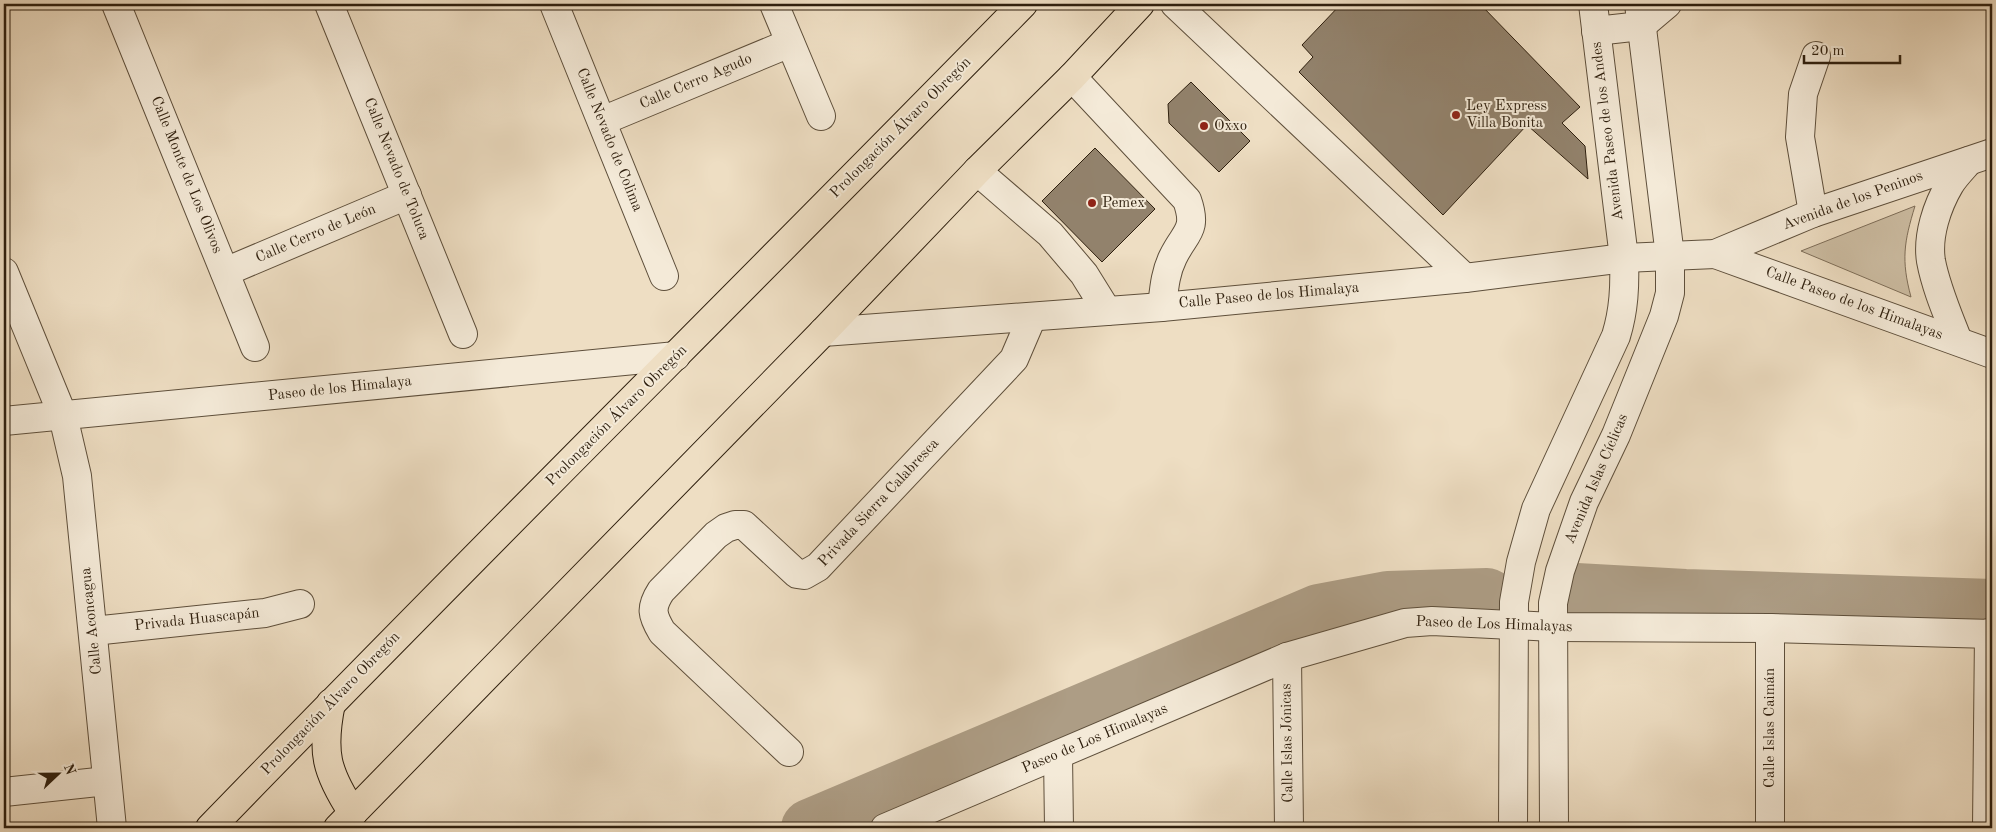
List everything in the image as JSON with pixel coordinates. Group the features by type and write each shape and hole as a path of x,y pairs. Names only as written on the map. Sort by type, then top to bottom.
{"main road":[{"name":"Prolongación Álvaro Obregón","path":"210,828 331,703 1023,4"},
{"path":"346,821 978,171 1072,77 1140,4"},
{"path":"331,703 325,732 328,761 346,821"}],"street":[{"name":"Calle Monte de Los Olivos","path":"116,4 255,346"},
{"name":"Calle Nevado de Toluca","path":"329,4 463,334"},
{"name":"Calle Nevado de Colima","path":"554,4 664,276"},
{"path":"774,4 821,116"},
{"path":"1175,4 1465,278"},
{"name":"Avenida Paseo de los Andes","path":"1592,4 1624,258"},
{"path":"1596,31 1667,4"},
{"path":"1640,15 1670,256"},
{"name":"Calle Cerro Agudo","path":"602,121 790,43"},
{"path":"1814,213 1800,137 1803,94 1816,56"},
{"path":"1072,77 1187,200 1191,212 1191,226 1173,257 1166,278 1162,307"},
{"path":"1958,341 1936,280 1931,259 1931,233 1940,204 1950,183 1981,157"},
{"name":"Avenida de los Peninos","path":"1715,254 1814,213 1981,157"},
{"path":"978,171 1050,234 1084,274 1107,311"},
{"name":"Calle Cerro de León","path":"225,272 407,195"},
{"name":"Calle Paseo de los Himalaya","path":"823,332 1162,307 1465,278 1624,258 1715,254"},
{"name":"Calle Paseo de los Himalayas","path":"1715,254 1992,354"},
{"name":"Avenida Islas Cíclicas","path":"1554,828 1552,603 1560,571 1578,519 1616,435 1664,316 1670,293 1670,256"},
{"path":"1513,828 1514,602 1521,562 1536,509 1616,336 1625,289 1624,258"},
{"name":"Calle Aconcagua","path":"4,272 63,416 77,476 112,828"},
{"name":"Privada Sierra Calabresca","path":"788,752 662,632 653,612 654,602 661,591 716,534 735,525 744,525 797,574 804,575 818,567 1014,359 1032,317"},
{"name":"Paseo de los Himalaya","path":"4,421 676,356"},
{"name":"Privada Huascapán","path":"93,631 265,613 300,604"},
{"name":"Paseo de Los Himalayas","path":"885,828 1287,657 1405,623 1432,621 1553,627 1770,628 1991,633"},
{"name":"Calle Islas Caimán","path":"1770,628 1770,828"},
{"path":"1987,828 1991,633"},
{"name":"Calle Islas Jónicas","path":"1287,657 1288,828"},
{"path":"1058,755 1059,828"},
{"path":"4,792 107,781"}],"shaded area":[{"path":"1915,206 1908,230 1905,251 1906,272 1911,297 1801,251"}],"building":[{"name":"Ley Express Villa Bonita","path":"1341,4 1480,4 1580,107 1562,123 1585,146 1588,179 1527,125 1443,215 1299,72 1313,57 1302,45"},
{"path":"1191,82 1250,141 1219,172 1169,123 1168,104"},
{"path":"1095,148 1155,209 1102,262 1042,201"}],"waterway":[{"path":"1576,592 1685,598 1992,608"},
{"path":"810,828 1319,613 1388,600 1487,597"}],"place":[{"name":"Ley Express Villa Bonita","path":"1456,115"},
{"name":"Oxxo","path":"1204,126"},
{"name":"Pemex","path":"1092,203"}]}
